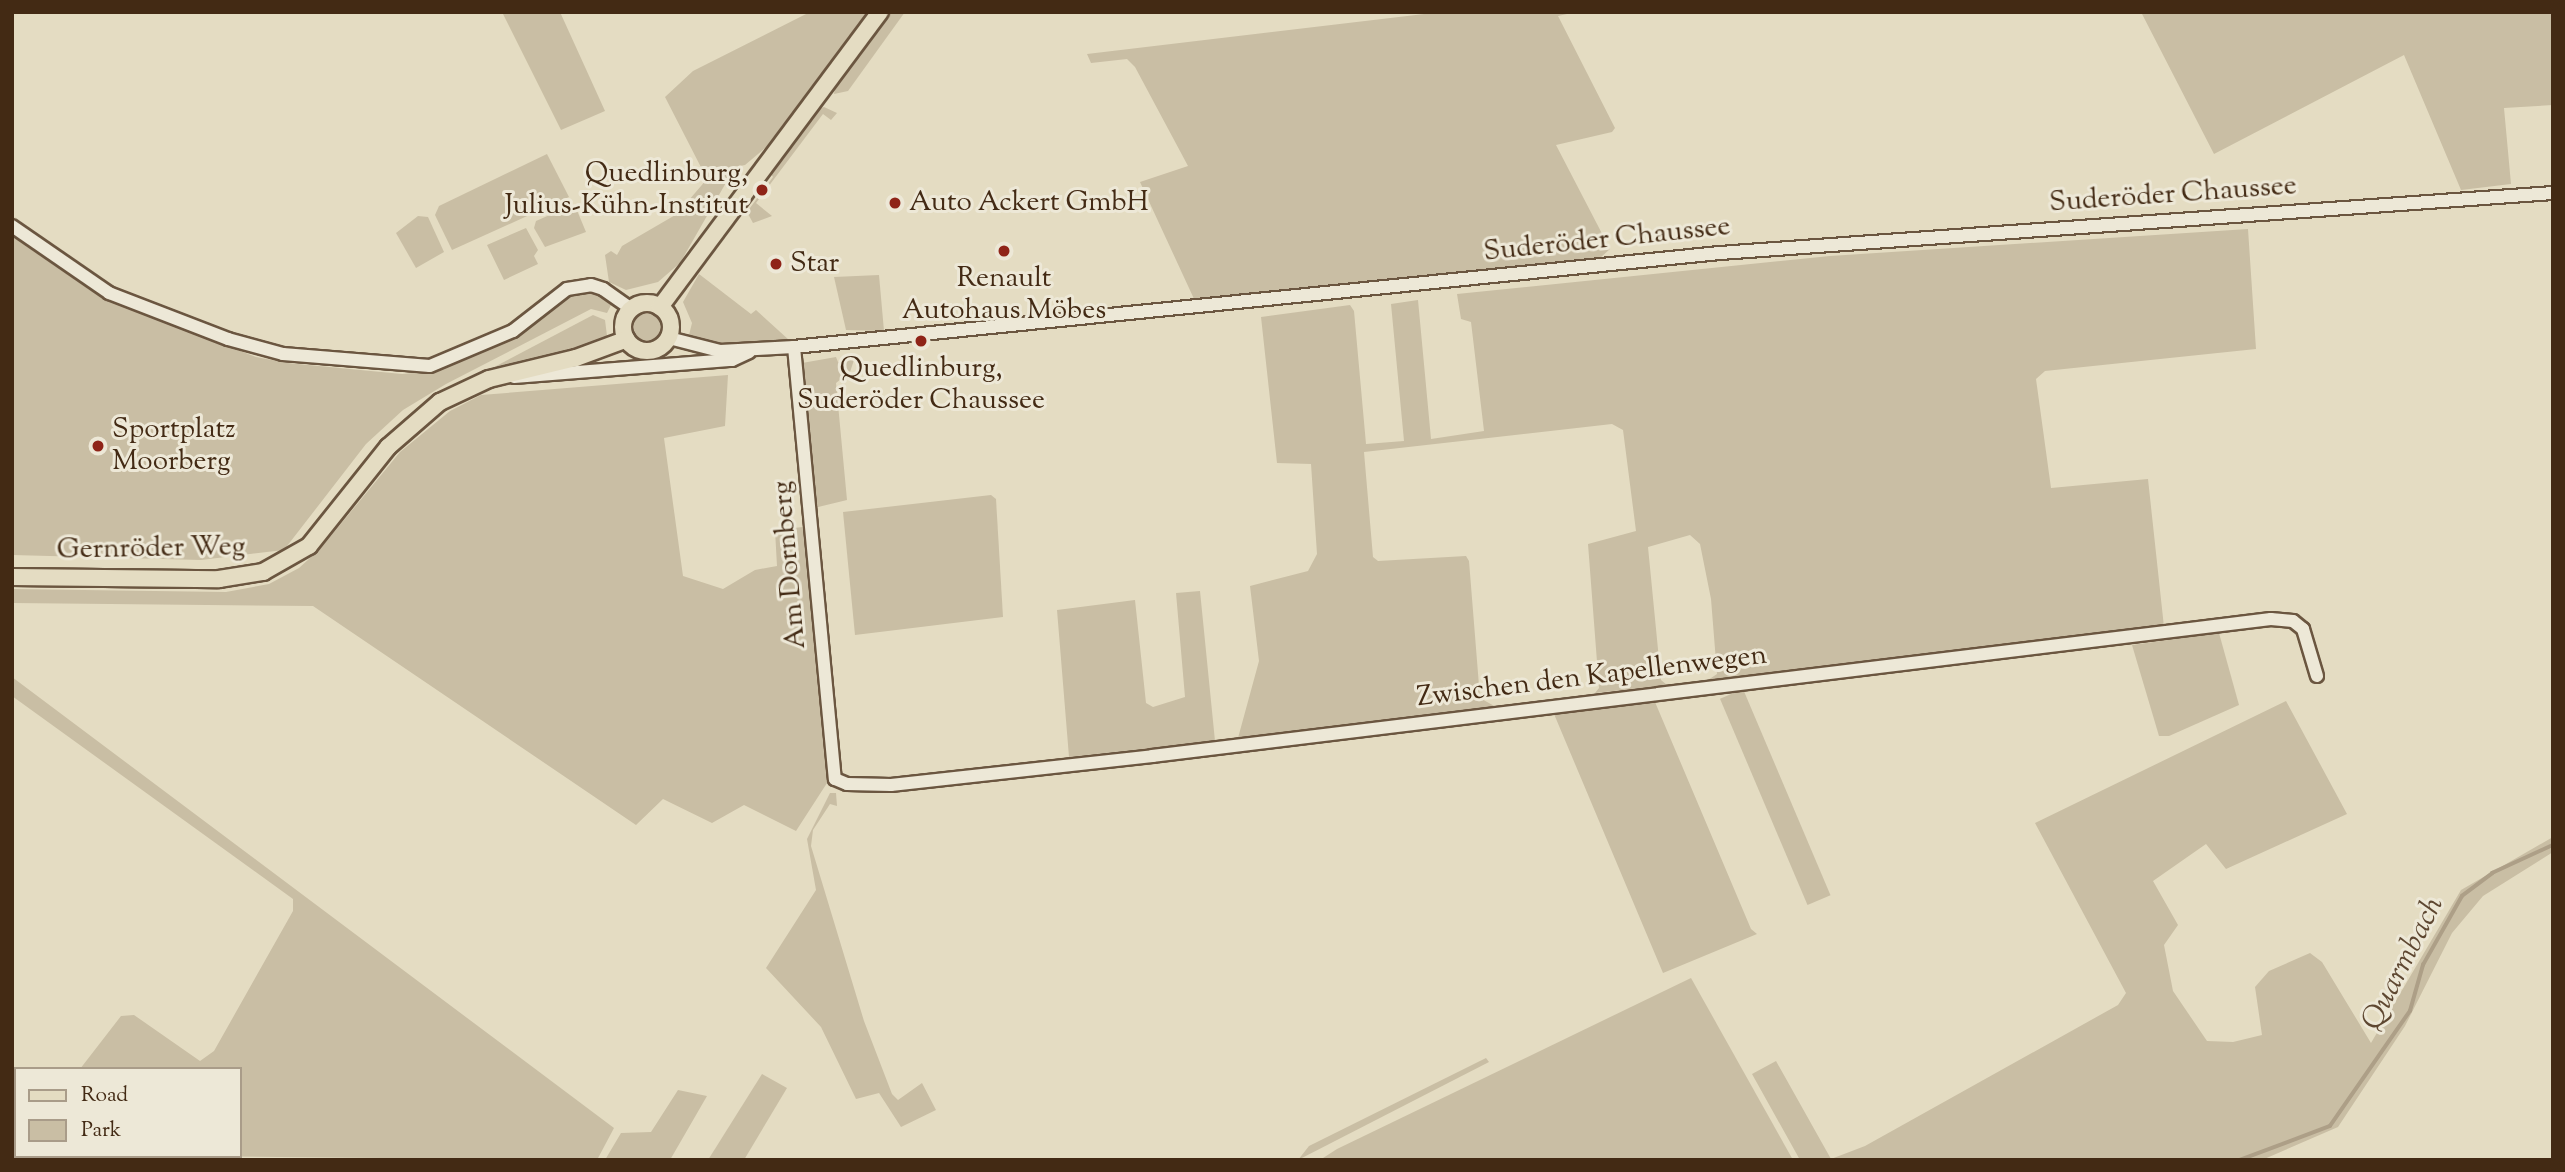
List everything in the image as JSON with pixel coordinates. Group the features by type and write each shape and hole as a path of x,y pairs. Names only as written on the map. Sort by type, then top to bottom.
{"main road":[{"path":"660,307 880,12"},
{"path":"644,304 660,307 671,323 669,338 649,351 638,349 627,339 624,325 632,309 644,304"},
{"name":"Gernröder Weg","path":"12,577 219,579 279,566 320,534 414,421 454,394 500,376 585,355 627,339"}],"street":[{"name":"Suderöder Chaussee","path":"669,338 694,347 751,350 794,347 1720,253 2553,193"},
{"path":"12,226 109,293 229,339 283,354 430,366 513,331 567,289 591,285 614,294 632,309"},
{"name":"Am Dornberg","path":"794,347 835,779"},
{"path":"500,376 521,378 717,362 751,350"},
{"name":"Zwischen den Kapellenwegen","path":"835,779 867,787 904,784 2272,619 2293,621 2303,629 2316,676"}],"green space":[{"path":"502,12 560,12 605,111 561,130"},
{"path":"810,12 872,12 778,137 745,165 735,167 680,263 658,282 626,290 609,282 605,255 611,251 617,255 622,246 677,214 707,179 665,97 693,71"},
{"path":"889,12 905,12 848,91 834,94 836,82"},
{"path":"1441,12 1576,12 1558,16 1615,128 1612,132 1556,145 1610,249 1600,258 1195,301 1140,182 1188,166 1135,67 1127,59 1091,63 1087,54"},
{"path":"2141,12 2553,12 2553,105 2504,108 2511,184 2461,190 2404,55 2214,154"},
{"path":"824,107 837,113 831,120 823,114 756,203 772,216 753,223 747,212 773,177 771,174 785,148 814,111"},
{"path":"547,154 569,197 452,250 435,215 439,206"},
{"path":"570,206 576,208 586,232 545,247 534,228 536,221"},
{"path":"418,216 428,217 444,252 416,268 396,233"},
{"path":"526,228 538,250 534,256 538,264 504,280 487,245"},
{"path":"2248,229 2256,349 2045,371 2036,379 2051,488 2148,479 2164,627 1705,682 1717,674 1711,599 1700,544 1690,535 1648,547 1661,680 1667,685 1595,693 1599,688 1588,544 1636,531 1623,430 1612,424 1364,452 1373,557 1378,561 1466,556 1469,561 1480,698 1496,707 1238,738 1259,661 1250,586 1308,571 1317,554 1311,464 1277,463 1261,317 1350,305 1354,311 1366,444 1404,441 1391,304 1418,300 1431,439 1484,431 1471,322 1461,319 1457,294 1830,256"},
{"path":"12,232 115,302 256,357 288,363 402,374 439,371 515,334 563,296 589,291 612,303 607,313 591,309 446,384 403,410 366,444 284,550 201,560 12,555"},
{"path":"699,274 751,314 756,310 789,340 740,345 704,342 689,335 692,323 683,302"},
{"path":"879,275 884,331 846,330 834,277"},
{"path":"648,312 654,313 662,321 662,333 654,341 648,342 642,341 634,333 633,327 634,321 642,313"},
{"path":"593,315 605,320 607,336 596,343 464,383"},
{"path":"836,357 838,362 854,360 850,372 836,383 847,500 814,508 802,363"},
{"path":"728,375 725,426 664,438 683,576 723,589 755,570 777,566 775,530 803,527 820,672 827,783 796,831 744,805 712,823 663,799 636,825 313,606 12,603 12,589 226,592 269,584 299,568 321,548 400,452 450,411 481,395"},
{"path":"991,495 996,499 1003,617 855,635 843,512"},
{"path":"1200,591 1215,741 1069,757 1057,610 1135,600 1146,703 1153,707 1185,697 1176,593"},
{"path":"2219,633 2239,705 2169,736 2159,736 2132,645"},
{"path":"12,677 614,1128 597,1160 242,1157 242,1067 82,1067 121,1016 134,1015 200,1061 214,1051 293,911 293,899 12,696"},
{"path":"1743,689 1831,895 1808,905 1720,699"},
{"path":"1659,697 1655,702 1751,929 1757,934 1663,973 1554,714 1557,710"},
{"path":"2286,701 2347,814 2226,869 2206,844 2153,881 2178,925 2164,945 2173,991 2207,1041 2233,1042 2262,1035 2255,987 2269,971 2310,953 2322,962 2371,1043 2461,890 2553,837 2553,852 2483,896 2452,933 2405,1026 2338,1127 2262,1160 1800,1160 1752,1074 1776,1061 1831,1159 1865,1146 2118,1005 2126,993 2035,823"},
{"path":"830,793 836,793 837,806 830,804 813,830 811,846 864,1021 892,1094 898,1100 922,1083 936,1110 901,1127 879,1093 856,1099 821,1027 766,968 816,890 807,839"},
{"path":"1691,978 1793,1160 1320,1160 1337,1149"},
{"path":"1486,1058 1489,1062 1298,1160 1309,1146"},
{"path":"762,1074 787,1088 744,1160 708,1160"},
{"path":"678,1090 707,1096 670,1160 605,1160 621,1133 651,1132"}],"waterway":[{"name":"Quarmbach","path":"2240,1160 2330,1126 2410,1011 2423,965 2462,896 2492,873 2553,845"}],"railway":[{"path":"132,1158 135,1160"}],"place":[{"name":"Quedlinburg, Julius-Kühn-Institut","path":"762,190"},
{"name":"Auto Ackert GmbH","path":"895,203"},
{"name":"Renault Autohaus Möbes","path":"1004,251"},
{"name":"Star","path":"776,264"},
{"name":"Quedlinburg, Suderöder Chaussee","path":"921,341"},
{"name":"Sportplatz Moorberg","path":"98,446"}]}
